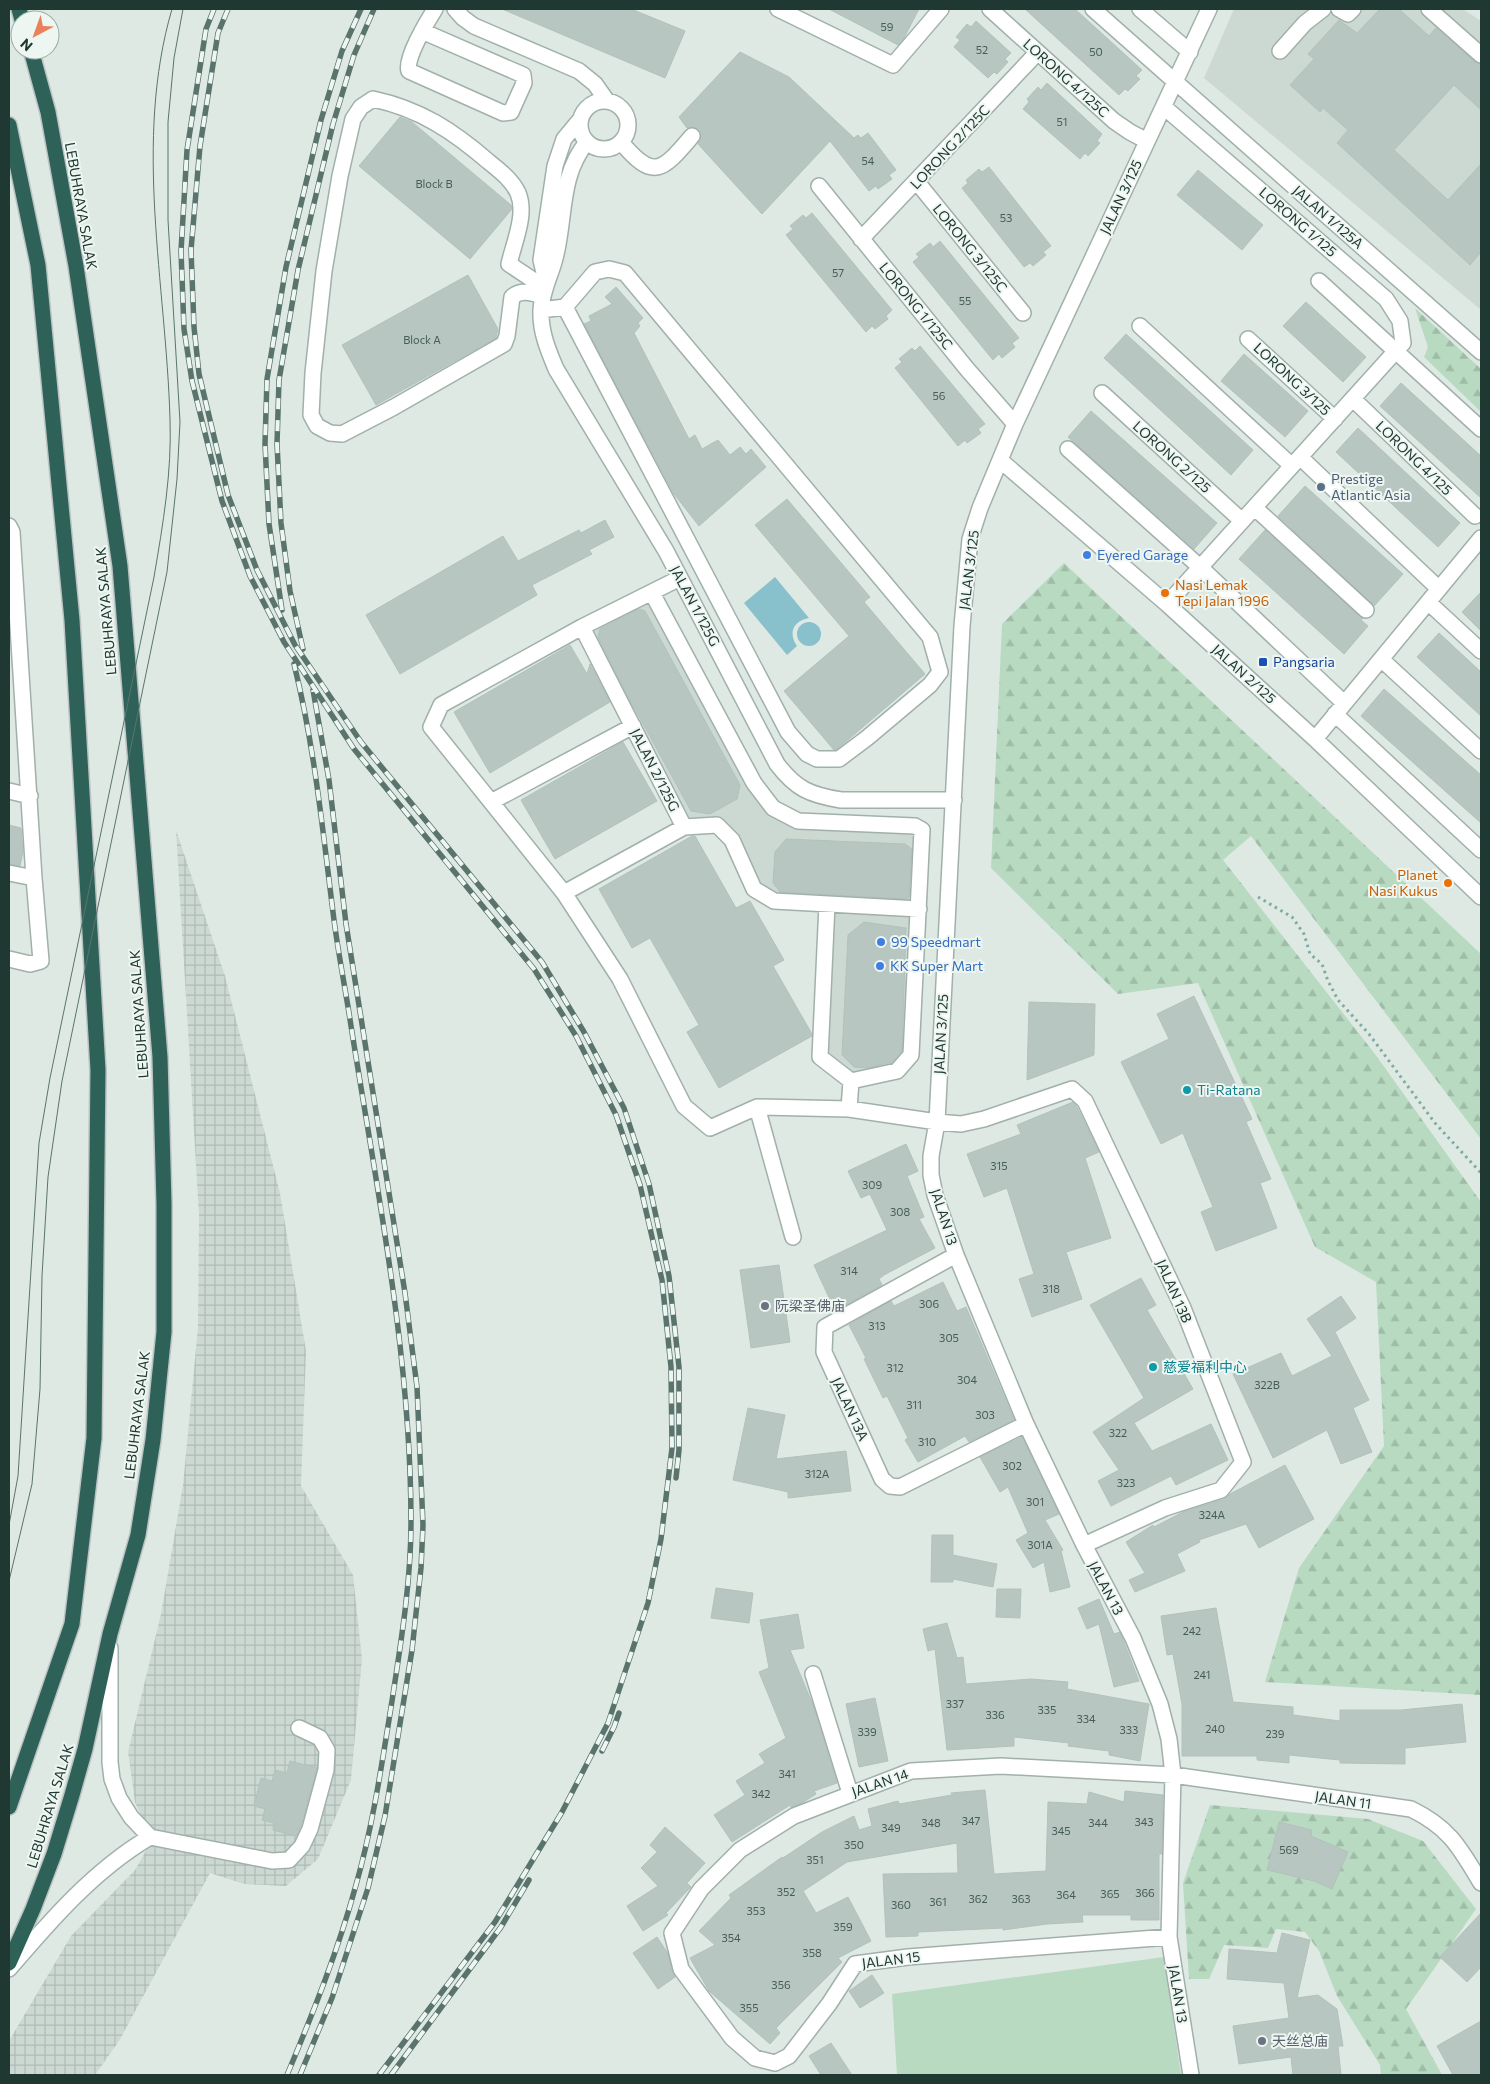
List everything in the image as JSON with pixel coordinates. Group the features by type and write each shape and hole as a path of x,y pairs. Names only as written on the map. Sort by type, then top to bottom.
{"highway":[{"name":"LEBUHRAYA SALAK","path":"9,1963 33,1909 54,1854 72,1796 85,1749 110,1634 138,1535 152,1440 164,1332 164,1204 160,1057 120,566 76,266 48,112 34,60"},
{"path":"9,125 38,265 71,610 98,1070 94,1438 72,1624 9,1807"}],"street":[{"path":"422,31 524,75 524,83 511,112 503,113 409,71 408,63 422,31 435,9"},
{"path":"455,9 474,26 579,70 595,84 607,100 620,107 628,121 626,136 621,142 608,149 593,147 582,136 579,121"},
{"path":"778,9 893,65 941,9"},
{"name":"LORONG 4/125C","path":"990,9 1114,121 1147,141"},
{"path":"1093,9 1175,82"},
{"path":"1140,9 1190,52"},
{"name":"JALAN 3/125","path":"937,1122 962,626 970,539 980,508 1015,424 1209,9"},
{"path":"1280,51 1305,23 1324,9"},
{"path":"1339,9 1348,14 1352,9"},
{"path":"1429,9 1481,55"},
{"name":"LORONG 2/125C","path":"861,239 1037,53"},
{"name":"JALAN 1/125A","path":"1175,82 1481,352"},
{"path":"544,294 517,292 512,297 507,336 504,344 394,407 342,434 330,433 317,426 311,415 313,373 324,271 340,176 353,119 361,107 373,99 391,103 440,123 470,144 508,178 518,193 521,216 509,264 544,294 565,307 788,732 807,754 817,759 839,759 867,738 930,684 940,672 930,637 626,273 609,268 595,272 565,307"},
{"path":"561,176 564,139 579,121 586,108 592,103 607,100"},
{"name":"LORONG 1/125","path":"1164,107 1386,299 1397,313 1403,328 1403,342 1397,351"},
{"path":"621,142 640,163 654,167 668,163 692,136"},
{"path":"561,176 587,142"},
{"name":"JALAN 1/125G","path":"561,176 554,263 544,294 545,342 556,369 666,551 777,764 790,780 806,791 824,797 841,800 954,800"},
{"name":"LORONG 3/125C","path":"916,182 1023,313"},
{"name":"LORONG 1/125C","path":"819,186 967,369 1015,424"},
{"path":"1319,281 1481,429"},
{"path":"1140,326 1439,589"},
{"name":"LORONG 3/125","path":"1248,339 1335,419"},
{"path":"1167,604 1397,351"},
{"name":"LORONG 2/125","path":"1102,393 1242,521"},
{"name":"LORONG 4/125","path":"1353,399 1475,516"},
{"path":"1068,449 1200,567 1481,850"},
{"name":"JALAN 2/125","path":"1000,460 1167,604 1315,739 1481,897"},
{"path":"1254,508 1366,610"},
{"path":"9,526 12,532 16,702 30,796 41,962 30,964 9,960"},
{"path":"1315,739 1439,589 1479,546"},
{"path":"680,578 582,627 441,705 431,727 564,893 620,980 684,1106 710,1128 757,1107 850,1109 937,1122"},
{"path":"652,593 754,784 773,808 798,821 915,826 922,830 910,1055 897,1071 851,1081"},
{"path":"1428,602 1481,651"},
{"name":"JALAN 2/125G","path":"582,627 684,827 717,825 732,840 754,889 774,901 919,909"},
{"path":"1381,659 1481,751"},
{"path":"491,802 633,726"},
{"path":"9,791 30,796"},
{"path":"564,893 684,827"},
{"path":"9,873 34,878"},
{"path":"827,904 820,1057 851,1081"},
{"path":"850,1109 851,1081"},
{"name":"JALAN 13B","path":"937,1122 960,1124 984,1119 1072,1089 1085,1101 1183,1308 1243,1462 1221,1490 1165,1508 1084,1545"},
{"path":"757,1107 793,1237"},
{"name":"JALAN 13","path":"937,1122 930,1175 956,1255 1026,1424 1084,1545 1148,1670 1162,1713 1173,1775 1169,1937 1191,2075"},
{"name":"JALAN 13A","path":"956,1255 825,1327 824,1352 882,1479 890,1486 900,1487 1026,1424"},
{"path":"110,1634 110,1762 112,1779 119,1798 132,1817 150,1837 272,1861 289,1860 302,1846 310,1829 326,1770 327,1750 320,1738 299,1728"},
{"path":"813,1674 850,1793"},
{"name":"JALAN 14","path":"672,1933 701,1889 740,1850 794,1816 911,1771 1001,1766 1173,1775"},
{"name":"JALAN 11","path":"1173,1775 1411,1810 1440,1825 1456,1842 1481,1883"},
{"path":"9,1970 51,1920 81,1891 134,1846 150,1837"},
{"name":"JALAN 15","path":"672,1933 681,1968 732,2038 755,2058 775,2063 789,2056 829,2004 855,1964 918,1957 1169,1937"}],"path":[{"path":"1258,897 1292,917 1304,934 1310,954 1322,964 1338,1000 1369,1034 1435,1123 1481,1173"}],"shaded area":[{"path":"1234,9 1463,9 1481,21 1481,310 1204,78"},
{"path":"649,601 769,812 917,831 907,1054 895,1068 856,1076 827,1053 834,902 776,898 758,884 737,835 689,820 591,631"},
{"path":"176,830 225,976 280,1193 306,1351 301,1486 353,1575 362,1659 351,1780 318,1859 286,1886 244,1884 210,1873 119,2041 95,2075 9,2075 9,2041 71,1936 135,1870 152,1840 135,1802 128,1752 161,1614 183,1485 198,1327 199,1215"}],"green space":[{"path":"1415,308 1481,369 1481,412 1424,357 1428,347"},
{"path":"1064,563 1481,954 1481,1139 1251,836 1223,860 1375,1054 1481,1202 1481,1695 1265,1682 1299,1568 1384,1446 1376,1282 1315,1247 1198,983 1118,994 991,868 1002,624"},
{"path":"1210,1805 1368,1819 1423,1841 1476,1909 1406,2009 1442,2075 1381,2075 1380,2065 1337,1996 1319,1951 1305,1932 1276,1929 1268,1948 1224,1945 1209,1979 1189,1979 1183,1883"},
{"path":"1164,1957 1181,2075 897,2075 892,1994"}],"water":[{"path":"775,577 809,618 799,622 794,628 793,637 797,646 787,655 744,603"},
{"path":"809,622 814,623 820,629 820,639 814,645 809,646 804,645 798,639 797,634 798,629 804,623"}],"building":[{"path":"502,9 631,9 685,31 665,78"},
{"path":"829,9 919,9 904,38 898,45"},
{"path":"1025,9 1075,9 1142,70 1136,76 1140,79 1128,91 1125,89 1119,95"},
{"path":"1380,9 1399,9 1429,36 1436,28 1475,62 1481,64 1481,110 1454,85 1394,150 1448,200 1481,164 1481,252 1470,265 1337,143 1348,130 1323,108 1320,112 1290,85 1314,59 1308,54 1339,20 1357,33"},
{"path":"976,21 1011,53 1005,59 1008,62 997,74 994,72 988,78 954,47 960,40 956,37 967,24 971,27"},
{"path":"740,52 789,77 854,138 858,135 861,138 868,133 896,170 889,175 892,179 878,189 876,186 869,191 830,141 762,214 698,144 701,137 698,129 693,127 687,128 679,117"},
{"path":"1047,83 1102,134 1097,141 1100,143 1088,156 1085,153 1080,159 1023,109 1029,102 1027,99 1038,87 1041,90"},
{"path":"400,117 412,122 511,205 512,209 470,259 359,166"},
{"path":"989,167 1051,246 1043,252 1046,255 1033,266 1030,263 1024,267 962,188 968,183 966,180 979,169 982,172"},
{"path":"1198,170 1263,225 1242,250 1177,195"},
{"path":"812,213 892,310 886,316 888,319 875,329 872,326 866,332 786,235 793,229 790,226 803,215 806,218"},
{"path":"940,241 1019,338 1012,343 1015,347 1002,358 999,354 993,360 913,262 919,257 916,254 930,243 933,247"},
{"path":"468,275 498,329 496,338 376,405 342,345"},
{"path":"616,287 643,318 638,323 640,326 634,333 689,439 695,435 702,449 718,440 730,455 740,447 746,454 751,449 766,467 699,526 674,494 584,324 591,321 589,316 612,304 605,297"},
{"path":"1306,302 1366,357 1343,382 1283,326"},
{"path":"1126,334 1253,450 1231,475 1104,358"},
{"path":"920,346 985,424 978,429 981,433 967,443 965,440 958,446 895,368 902,362 899,359 912,348 915,351"},
{"path":"1244,354 1308,411 1285,437 1221,381"},
{"path":"1401,383 1481,456 1481,498 1380,406"},
{"path":"1091,411 1217,523 1194,549 1068,437"},
{"path":"1358,428 1460,523 1438,547 1336,452"},
{"path":"1305,486 1403,574 1374,606 1278,516"},
{"path":"787,499 870,597 864,602 925,674 836,750 834,750 784,691 849,636 755,525"},
{"path":"605,520 614,537 589,550 592,554 532,585 537,595 400,674 366,615 503,536 518,561 579,530 581,533"},
{"path":"1265,530 1363,618 1361,620 1368,626 1344,654 1239,559"},
{"path":"1481,592 1481,631 1462,612"},
{"path":"639,609 645,611 740,785 737,799 710,814 691,811 626,693 598,637 600,629"},
{"path":"1439,633 1481,672 1481,716 1417,657"},
{"path":"570,645 587,674 590,664 610,702 490,773 454,712"},
{"path":"1384,689 1481,775 1481,823 1361,716"},
{"path":"623,742 657,801 555,859 521,800"},
{"path":"9,825 21,828 23,852 20,866 9,864"},
{"path":"695,836 736,908 750,901 784,960 773,966 812,1034 812,1036 719,1088 687,1032 699,1025 650,938 632,948 599,889"},
{"path":"786,839 905,844 912,849 909,897 907,899 780,892 773,883 775,852"},
{"path":"864,922 906,928 902,1051 892,1062 867,1068 854,1067 842,1055 848,935"},
{"path":"1194,996 1252,1119 1246,1122 1271,1179 1260,1183 1277,1228 1216,1251 1201,1212 1213,1207 1183,1133 1161,1144 1121,1062 1169,1039 1157,1014"},
{"path":"1029,1002 1095,1004 1094,1055 1027,1080"},
{"path":"1073,1102 1099,1152 1085,1158 1111,1238 1066,1252 1082,1299 1032,1317 1019,1279 1034,1274 1007,1188 984,1197 967,1154 1021,1134 1017,1125"},
{"path":"906,1144 918,1171 907,1176 924,1217 919,1219 935,1248 884,1275 879,1279 882,1285 840,1308 836,1299 831,1302 814,1265 887,1230 870,1194 861,1198 848,1171"},
{"name":"阮梁圣佛庙","path":"779,1265 790,1342 751,1348 740,1270"},
{"path":"1141,1278 1156,1305 1147,1310 1193,1389 1134,1423 1152,1451 1211,1424 1228,1460 1176,1485 1171,1476 1111,1506 1098,1481 1119,1470 1093,1432 1144,1398 1090,1305"},
{"path":"943,1282 957,1311 966,1307 1014,1420 969,1442 965,1436 918,1462 905,1440 908,1438 887,1396 883,1398 849,1325 891,1301 894,1306"},
{"path":"1341,1296 1356,1318 1335,1332 1369,1400 1353,1408 1372,1452 1341,1464 1327,1430 1273,1458 1233,1374 1281,1353 1292,1376 1332,1356 1307,1319"},
{"path":"748,1408 785,1415 776,1459 846,1451 851,1491 788,1498 788,1492 733,1480"},
{"path":"1022,1437 1059,1514 1045,1520 1063,1550 1061,1551 1070,1587 1050,1592 1044,1562 1033,1568 1016,1540 1028,1533 1008,1487 1000,1492 980,1457"},
{"path":"1285,1465 1314,1519 1259,1548 1246,1524 1199,1540 1200,1542 1177,1554 1185,1571 1135,1592 1129,1580 1145,1573 1126,1542 1153,1525 1154,1527 1183,1512 1224,1499"},
{"path":"932,1535 953,1535 953,1555 997,1564 993,1587 953,1579 953,1582 931,1582"},
{"path":"716,1588 753,1593 749,1623 711,1618"},
{"path":"997,1589 1021,1589 1020,1618 996,1617"},
{"path":"1099,1599 1114,1634 1120,1632 1139,1681 1114,1687 1099,1624 1087,1629 1078,1608"},
{"path":"1216,1608 1233,1702 1293,1707 1293,1715 1340,1721 1340,1710 1401,1710 1462,1704 1466,1742 1405,1748 1405,1764 1340,1763 1340,1760 1289,1755 1289,1763 1257,1760 1257,1756 1182,1756 1182,1704 1173,1654 1167,1655 1161,1616"},
{"path":"798,1614 804,1648 790,1650 813,1705 837,1783 814,1791 816,1794 802,1803 791,1807 790,1805 732,1842 714,1815 745,1795 736,1781 765,1763 759,1754 786,1738 759,1672 769,1668 760,1620"},
{"path":"947,1623 957,1658 963,1657 966,1684 1031,1679 1068,1682 1067,1689 1149,1704 1140,1761 1109,1755 1109,1751 1068,1746 1069,1743 1014,1737 1014,1746 947,1750 935,1649 928,1651 923,1629"},
{"path":"875,1698 888,1761 859,1767 846,1704"},
{"path":"290,1761 317,1768 301,1826 296,1836 273,1830 274,1823 262,1820 265,1809 254,1806 261,1778 272,1781 275,1770 287,1773"},
{"path":"985,1790 994,1874 1046,1871 1048,1802 1087,1804 1089,1792 1124,1802 1125,1791 1163,1795 1162,1854 1159,1854 1159,1920 1131,1920 1131,1915 1082,1915 1083,1922 1047,1924 1003,1930 1003,1928 918,1932 918,1936 886,1937 883,1874 958,1873 957,1843 847,1862 803,1891 816,1913 848,1897 871,1941 838,1958 842,1962 776,2028 780,2033 770,2044 709,1991 690,1958 715,1945 699,1931 731,1898 729,1895 782,1857 822,1832 854,1816 859,1830 872,1826 868,1809 898,1801 899,1804 952,1795 951,1793"},
{"path":"1279,1822 1312,1830 1311,1836 1348,1852 1332,1889 1314,1881 1267,1870"},
{"path":"665,1827 705,1863 687,1883 691,1887 666,1913 668,1915 643,1931 627,1906 658,1886 641,1868 657,1852 650,1845"},
{"path":"1481,1913 1481,1967 1467,1982 1440,1957"},
{"path":"1282,1933 1310,1940 1297,1998 1318,1995 1337,2009 1343,2046 1338,2046 1341,2075 1293,2075 1291,2057 1239,2064 1233,2026 1289,2018 1284,1983 1227,1979 1229,1949 1277,1953"},
{"path":"657,1937 667,1952 675,1977 658,1989 633,1953"},
{"path":"872,1975 884,1993 860,2008 849,1991"},
{"path":"1481,2021 1481,2075 1453,2075 1437,2046"},
{"path":"831,2043 852,2075 821,2075 809,2056"}],"tram line":[{"path":"9,1525 18,1476 39,1143 50,1078 154,577 166,498 170,459 170,419 153,161 155,110 161,59 172,9"},
{"path":"9,1581 32,1484 40,1389 42,1276 48,1177 62,1081 167,572 177,479 180,422 168,220 168,122 174,58 183,9"}],"railway":[{"path":"214,9 206,29 187,150 181,251 184,329 192,381 222,501 250,576 284,642 354,749 534,969 576,1036 616,1115 640,1185 662,1280 671,1367 672,1448 661,1539 648,1603 608,1723 562,1812 495,1922 379,2075"},
{"path":"228,9 218,33 200,146 191,250 194,327 199,374 228,495 257,570 295,645 361,742 542,962 584,1032 624,1108 649,1184 669,1276 679,1367 679,1450 676,1478"},
{"path":"282,610 269,524 265,444 267,379 286,267 321,120 342,51 361,9"},
{"path":"303,649 290,591 281,523 277,444 279,380 298,270 333,124 354,55 374,9"},
{"path":"287,2075 333,1958 362,1862 381,1771 392,1701 402,1634 411,1544 405,1394 390,1266 337,943 308,727 294,664"},
{"path":"300,2075 332,1998 368,1888 385,1816 412,1650 421,1568 423,1525 417,1387 405,1293 346,924 329,780 313,690"},
{"path":"602,1751 619,1713"},
{"path":"391,2075 501,1927 529,1880"}],"place":[{"name":"Prestige Atlantic Asia","path":"1321,487"},
{"name":"Eyered Garage","path":"1087,555"},
{"name":"Nasi Lemak Tepi Jalan 1996","path":"1165,593"},
{"name":"Pangsaria","path":"1263,662"},
{"name":"Planet Nasi Kukus","path":"1448,883"},
{"name":"99 Speedmart","path":"881,942"},
{"name":"KK Super Mart","path":"880,966"},
{"name":"Ti-Ratana","path":"1187,1090"},
{"name":"阮梁圣佛庙","path":"765,1306"},
{"name":"慈爱福利中心","path":"1153,1367"},
{"name":"天丝总庙","path":"1262,2041"}]}
